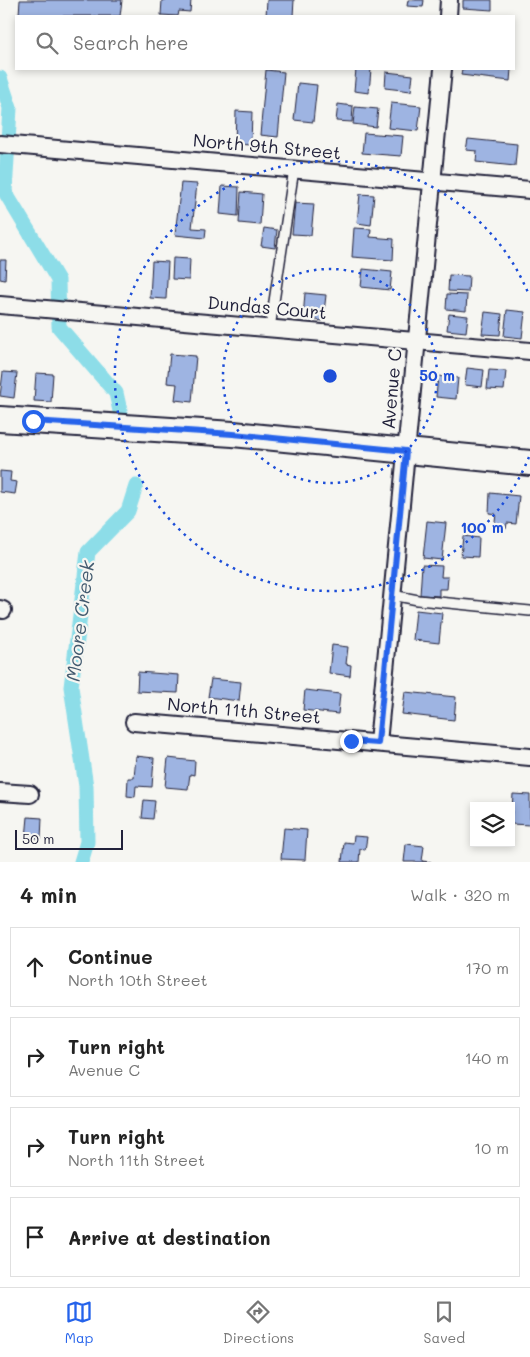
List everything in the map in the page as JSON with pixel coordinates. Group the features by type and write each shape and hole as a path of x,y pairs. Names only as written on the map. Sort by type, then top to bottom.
{"street":[{"path":"448,15 449,0"},
{"name":"Avenue C","path":"378,743 443,70"},
{"name":"North 9th Street","path":"0,144 530,190"},
{"name":"Dundas Court","path":"0,305 530,351"},
{"path":"0,419 233,434 530,463"},
{"name":"North 11th Street","path":"134,722 530,757"},
{"path":"0,792 30,794"}],"lane":[{"path":"270,328 294,169"},
{"path":"392,595 418,600 530,611"}],"building":[{"path":"20,0 122,0 120,15 19,14"},
{"path":"162,0 191,0 190,12 179,11 178,15 161,15"},
{"path":"267,0 294,0 293,15 266,15"},
{"path":"408,0 424,0 423,7 407,6"},
{"path":"463,0 492,0 492,10 463,8"},
{"path":"266,70 284,72 278,137 260,135"},
{"path":"356,70 371,70 369,93 354,91"},
{"path":"462,70 511,70 510,81 461,75"},
{"path":"386,72 413,75 411,91 385,88"},
{"path":"298,83 317,85 313,122 294,120"},
{"path":"391,103 421,106 418,131 388,128"},
{"path":"338,104 353,106 352,122 336,121"},
{"path":"355,107 378,109 376,127 353,124"},
{"path":"236,111 252,112 251,145 235,144"},
{"path":"364,133 403,136 401,156 362,153"},
{"path":"468,139 517,144 515,166 476,162 477,151 466,150"},
{"path":"181,183 197,184 192,228 206,229 205,238 175,235"},
{"path":"222,186 239,187 238,216 220,214"},
{"path":"241,192 262,194 260,225 239,223"},
{"path":"360,194 374,195 371,225 357,223"},
{"path":"295,203 314,204 311,235 292,234"},
{"path":"264,228 277,230 275,248 261,246"},
{"path":"354,228 371,229 370,237 394,239 393,260 352,257"},
{"path":"173,258 190,259 189,280 172,279"},
{"path":"0,260 6,260 5,280 0,279"},
{"path":"152,261 168,262 166,299 150,298"},
{"path":"363,269 392,272 390,290 361,287"},
{"path":"449,275 469,276 468,292 448,291"},
{"path":"305,293 326,295 323,321 303,318"},
{"path":"447,294 467,295 466,311 446,309"},
{"path":"507,310 525,312 522,338 504,336"},
{"path":"485,312 502,314 500,335 482,334"},
{"path":"449,314 468,316 466,332 447,330"},
{"path":"170,354 196,356 192,402 175,400 177,384 167,383"},
{"path":"467,368 484,370 482,387 465,385"},
{"path":"489,370 506,371 504,390 487,389"},
{"path":"3,372 17,373 14,398 0,396"},
{"path":"36,373 53,374 51,402 34,401"},
{"path":"438,376 458,378 456,399 436,397"},
{"path":"0,471 11,472 10,481 17,482 15,494 0,492"},
{"path":"490,493 519,496 516,524 507,523 506,529 494,528 496,514 489,513"},
{"path":"427,521 446,523 442,560 423,558"},
{"path":"463,536 479,538 478,557 461,556"},
{"path":"422,565 442,566 441,577 448,577 447,589 439,589 439,596 420,595"},
{"path":"416,610 442,613 439,643 413,640"},
{"path":"332,645 348,647 346,664 351,665 350,676 329,673"},
{"path":"138,672 179,675 178,693 137,691"},
{"path":"211,679 241,682 239,701 208,697"},
{"path":"305,690 340,694 338,714 303,710"},
{"path":"405,692 456,697 454,720 402,714"},
{"path":"136,756 154,758 152,787 136,786 135,797 127,796 128,778 134,778"},
{"path":"168,758 195,761 194,775 190,774 188,789 165,787"},
{"path":"513,794 530,795 530,825 515,824 515,802 512,802"},
{"path":"144,800 155,801 153,819 142,818"},
{"path":"28,817 42,818 41,839 26,838"},
{"path":"284,828 307,830 305,860 281,859"},
{"path":"354,836 367,837 365,850 360,849 359,862 342,862 344,842 353,843"},
{"path":"406,844 424,846 422,861 431,862 404,862"}],"waterway":[{"name":"Moore Creek","path":"0,78 10,108 5,192 58,280 59,327 116,393 120,411"},
{"name":"Moore Creek","path":"81,862 87,842 86,786 71,687 88,552 128,511 136,486"}],"route":[{"path":"33,421 233,434 406,451 378,743 351,741"}]}
